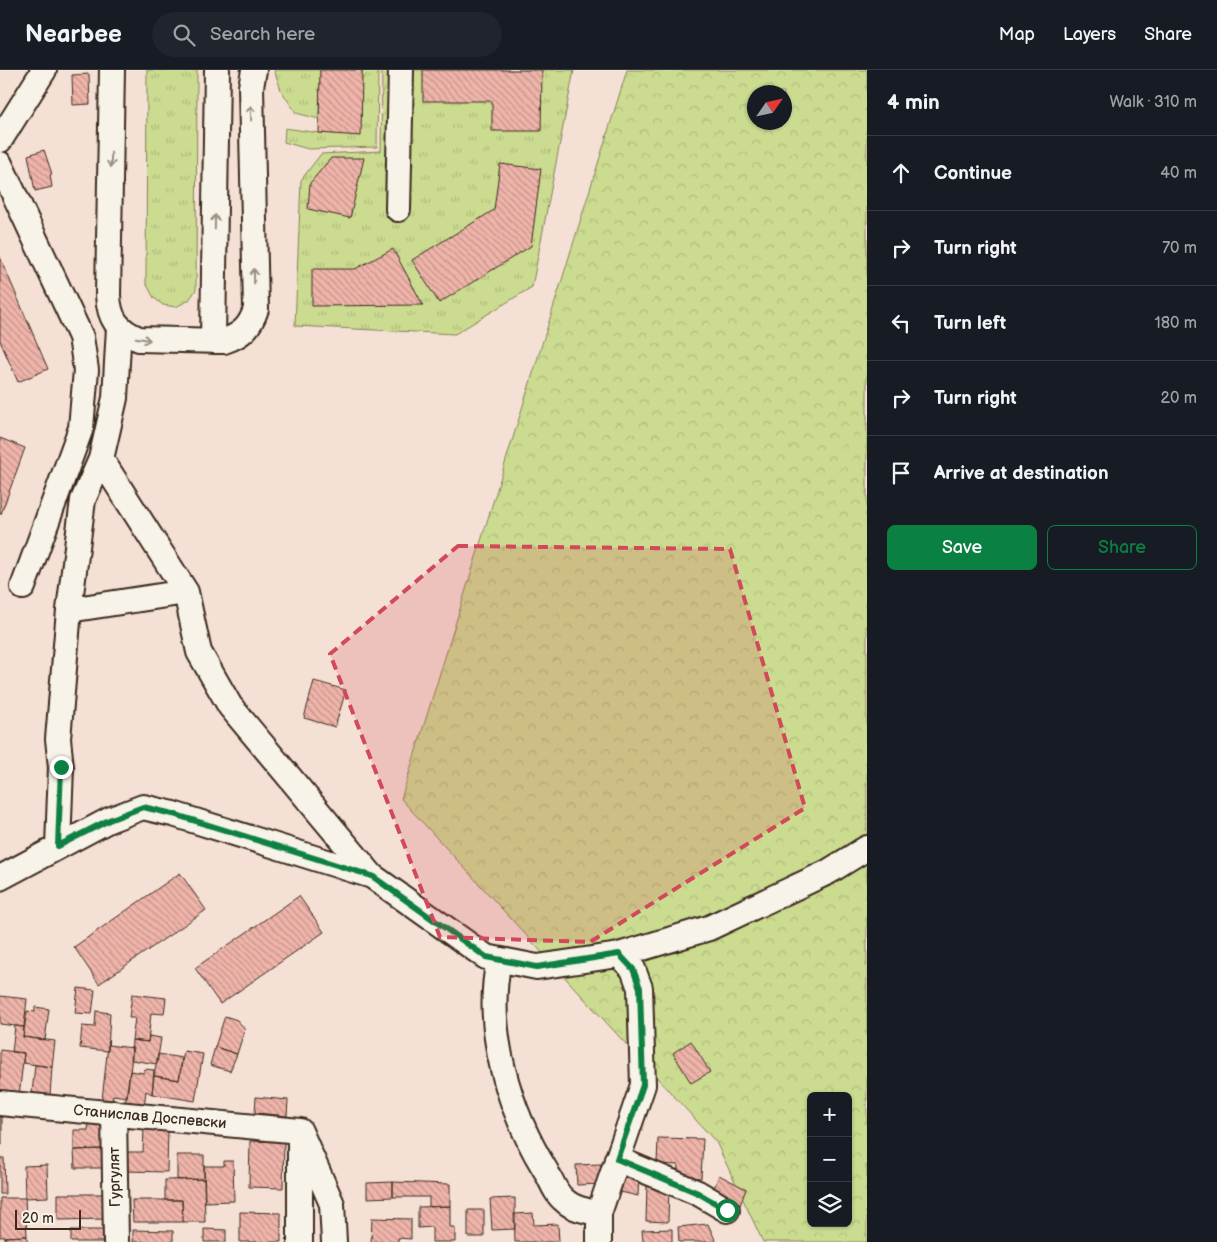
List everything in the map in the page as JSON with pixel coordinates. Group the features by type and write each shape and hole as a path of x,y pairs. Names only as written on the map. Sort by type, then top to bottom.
{"street":[{"path":"0,140 44,70"},
{"path":"112,70 108,306 118,327 138,339 224,341 236,337 245,331 252,320 256,309 248,76"},
{"path":"213,341 217,70"},
{"path":"398,210 401,70"},
{"path":"0,164 80,337 86,370 81,428 23,587"},
{"path":"58,846 61,767 58,739 69,610 83,500 101,459 116,398 118,327"},
{"path":"101,459 186,592 199,652 230,706 372,876 486,957 537,967 619,954 710,928 828,872 867,848"},
{"path":"69,610 186,592"},
{"path":"0,878 109,820 143,807 173,814 372,876"},
{"path":"599,1242 599,1213 643,1085 640,988 633,969 619,954"},
{"path":"499,960 495,981 498,1045 509,1093 535,1154 564,1200 581,1210 599,1213"},
{"name":"Станислав Доспевски","path":"0,1103 300,1131"},
{"name":"Гургулят","path":"114,1113 116,1242"},
{"path":"300,1131 300,1242"},
{"path":"300,1131 332,1204 334,1242"},
{"path":"617,1159 698,1193 727,1210"}],"highlighted area":[{"path":"458,546 730,549 805,808 590,942 440,937 330,654"}],"green space":[{"path":"147,70 197,70 196,290 189,300 176,307 163,305 154,298 146,283"},
{"path":"274,70 320,70 319,119 296,113 281,90"},
{"path":"362,70 378,70 377,147 308,149 284,142 285,128 319,133 360,135"},
{"path":"382,70 574,70 532,287 455,334 295,326 301,180 321,154 381,151"},
{"path":"627,70 867,70 867,1242 763,1242 716,1142 401,799"}],"building":[{"path":"320,70 362,70 361,136 319,133"},
{"path":"423,70 542,70 541,131 492,131 492,101 423,101"},
{"path":"89,74 90,104 73,105 72,75"},
{"path":"44,150 52,174 50,175 52,187 35,191 28,155"},
{"path":"331,158 364,158 350,218 308,209 310,183"},
{"path":"500,164 541,169 531,246 439,303 412,260 494,210"},
{"path":"393,249 423,305 312,306 312,269 355,269"},
{"path":"0,257 48,369 18,382 0,341"},
{"path":"0,438 25,448 1,514 0,514"},
{"path":"314,681 346,690 335,727 304,718"},
{"path":"180,873 206,910 99,984 74,947"},
{"path":"299,896 324,932 220,1004 195,968"},
{"path":"78,988 95,990 92,1014 75,1013"},
{"path":"132,994 166,998 164,1014 151,1013 148,1042 132,1040 135,1018 129,1018"},
{"path":"0,996 27,999 24,1027 0,1024"},
{"path":"35,1007 49,1009 45,1040 23,1037 27,1011 35,1012"},
{"path":"96,1011 110,1013 108,1051 80,1048 82,1026 95,1027"},
{"path":"225,1016 237,1020 245,1029 237,1054 215,1047"},
{"path":"15,1026 24,1027 23,1037 55,1041 52,1067 23,1063 24,1053 12,1052"},
{"path":"149,1036 161,1038 157,1064 131,1060 132,1040 148,1042"},
{"path":"691,1041 710,1072 691,1083 673,1053"},
{"path":"108,1045 133,1048 127,1097 113,1095 112,1102 102,1100"},
{"path":"215,1047 237,1054 230,1071 210,1065"},
{"path":"0,1050 24,1053 19,1096 0,1094"},
{"path":"184,1051 203,1054 195,1101 152,1094 154,1076 179,1080"},
{"path":"158,1054 182,1058 179,1080 154,1076"},
{"path":"35,1065 52,1067 50,1095 32,1093"},
{"path":"144,1069 154,1070 152,1094 146,1091 144,1107 125,1105 130,1071 144,1073"},
{"path":"256,1097 288,1100 287,1116 255,1113"},
{"path":"0,1117 2,1117 2,1145 0,1145"},
{"path":"89,1121 103,1121 102,1149 74,1150 74,1130 88,1130"},
{"path":"144,1128 168,1128 167,1172 125,1171 126,1152 143,1152"},
{"path":"658,1138 703,1139 701,1178 677,1177 678,1165 657,1164"},
{"path":"250,1141 284,1142 283,1188 249,1187"},
{"path":"102,1149 103,1168 75,1168 74,1150"},
{"path":"177,1155 204,1155 204,1179 177,1180"},
{"path":"0,1158 4,1158 5,1194 0,1194"},
{"path":"224,1161 233,1161 234,1201 205,1202 204,1166 224,1166"},
{"path":"601,1164 602,1184 577,1185 576,1165"},
{"path":"47,1165 48,1197 25,1198 24,1166"},
{"path":"616,1168 639,1174 638,1196 612,1190"},
{"path":"719,1175 746,1189 739,1208 713,1191"},
{"path":"204,1179 205,1222 183,1222 182,1200 165,1200 165,1180"},
{"path":"393,1182 450,1184 450,1206 429,1207 429,1197 393,1197"},
{"path":"393,1182 393,1197 367,1198 367,1183"},
{"path":"647,1185 669,1186 668,1222 646,1221"},
{"path":"58,1194 107,1194 107,1219 58,1220"},
{"path":"0,1198 25,1198 27,1236 0,1237"},
{"path":"515,1198 515,1229 492,1230 490,1199"},
{"path":"132,1200 182,1200 183,1222 133,1222"},
{"path":"450,1206 450,1227 455,1227 455,1242 432,1242 432,1227 418,1228 418,1207"},
{"path":"468,1210 484,1210 484,1237 468,1237"},
{"path":"240,1212 281,1213 281,1242 240,1242"},
{"path":"533,1213 534,1225 558,1224 559,1242 515,1242 514,1214"},
{"path":"372,1218 411,1219 411,1239 398,1238 398,1242 371,1242"},
{"path":"708,1224 716,1242 679,1242 678,1227"},
{"path":"204,1229 226,1230 226,1242 204,1242"},
{"path":"672,1229 672,1242 643,1242 642,1230"},
{"path":"71,1230 105,1230 105,1242 71,1242"},
{"path":"133,1230 173,1231 173,1242 133,1242"},
{"path":"27,1236 27,1242 5,1242 5,1237"}],"route":[{"path":"61,767 58,846 109,820 143,807 173,814 372,876 486,957 537,967 619,954 633,969 640,988 643,1085 617,1159 698,1193 727,1210"}]}
